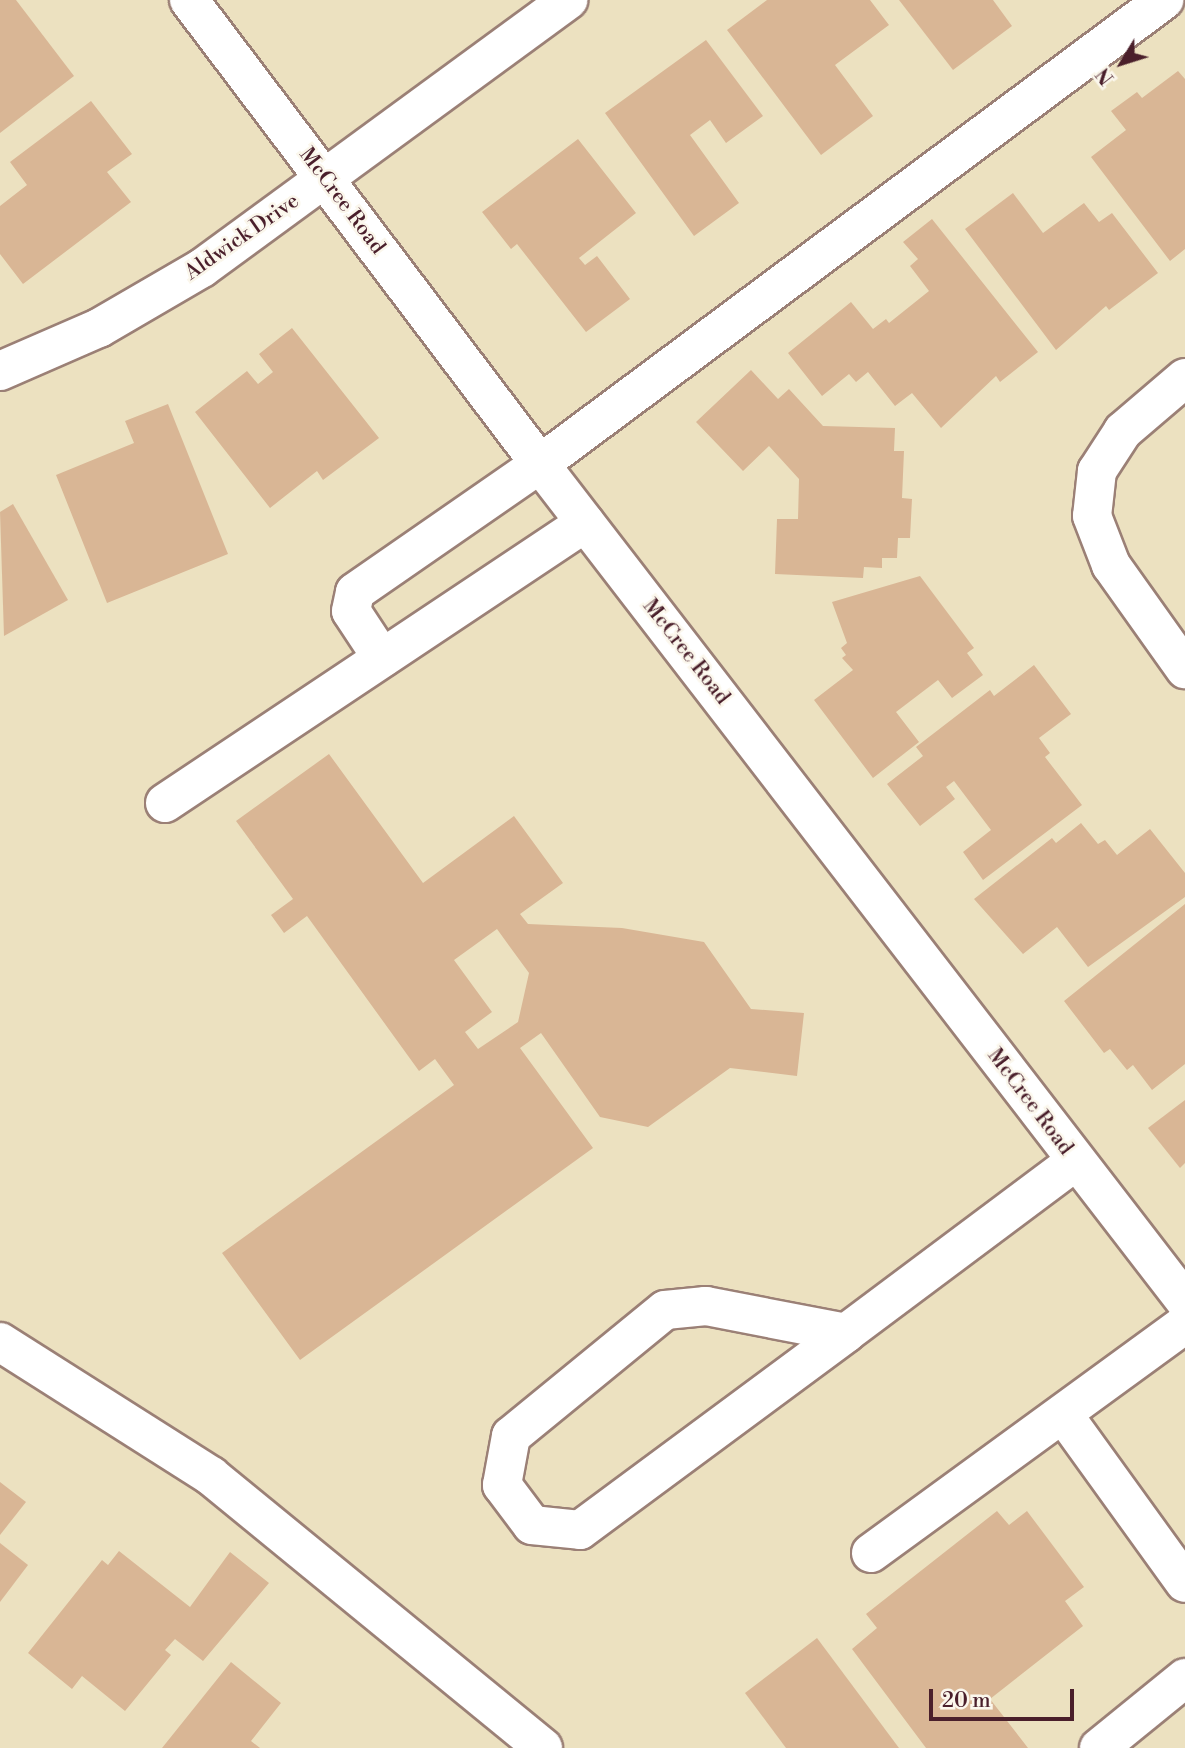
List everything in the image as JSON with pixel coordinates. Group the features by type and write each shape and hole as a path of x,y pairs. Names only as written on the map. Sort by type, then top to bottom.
{"street":[{"name":"McCree Road","path":"190,0 585,523 1185,1301"},
{"name":"Aldwick Drive","path":"5,361 99,328 202,268 568,0"},
{"path":"382,658 351,611 355,592 540,464 1164,0"},
{"path":"1185,378 1123,431 1097,471 1091,516 1111,565 1185,669"},
{"path":"165,803 585,523"},
{"path":"846,1334 706,1306 665,1310 511,1436 502,1485 532,1525 580,1530 846,1334 1076,1161"},
{"path":"871,1553 1185,1324"},
{"path":"0,1342 211,1476 543,1748"},
{"path":"1063,1414 1185,1583"},
{"path":"1100,1748 1185,1678"}],"building":[{"path":"0,0 16,0 74,76 0,133"},
{"path":"767,0 870,0 889,25 835,65 873,116 821,155 727,30"},
{"path":"899,0 993,0 1012,26 953,70"},
{"path":"706,40 763,116 726,143 710,120 690,135 739,203 694,236 605,113"},
{"path":"1178,71 1185,79 1185,249 1170,261 1091,157 1126,130 1111,111 1137,92 1142,98"},
{"path":"91,101 132,154 107,172 131,202 23,284 0,254 0,206 27,185 10,162"},
{"path":"578,139 636,213 579,258 585,265 597,256 630,299 586,332 517,244 511,249 482,212"},
{"path":"1013,193 1043,233 1084,203 1099,222 1112,213 1158,273 1109,310 1106,306 1056,350 965,229"},
{"path":"932,219 1038,352 1000,382 996,376 941,428 912,393 895,406 868,372 856,382 849,374 822,396 788,353 851,302 873,329 886,319 889,323 929,291 910,266 918,259 903,242"},
{"path":"292,328 379,438 323,480 317,471 270,508 195,412 247,371 258,384 273,372 259,354"},
{"path":"751,370 778,399 789,389 823,426 895,428 894,451 904,451 902,498 912,499 910,538 898,538 897,558 882,558 882,568 864,567 863,578 775,574 777,519 798,519 799,479 769,446 743,471 696,422"},
{"path":"168,404 228,554 107,603 56,475 134,443 125,421"},
{"path":"13,504 68,600 4,636 0,512"},
{"path":"920,576 974,648 967,653 983,675 952,698 938,680 896,712 919,742 873,778 814,700 853,670 842,658 846,655 841,648 847,643 832,602"},
{"path":"1034,665 1071,714 1039,738 1050,753 1045,757 1082,805 983,880 963,852 991,830 954,781 946,787 955,799 920,826 887,784 923,756 916,747 990,690 994,696"},
{"path":"329,754 423,883 514,816 563,883 520,914 528,924 622,928 704,942 751,1009 804,1013 797,1076 730,1068 648,1127 600,1117 541,1033 520,1048 593,1148 300,1360 222,1253 454,1085 435,1059 419,1071 307,916 284,933 271,915 293,899 236,821","holes":["497,929 529,973 518,1022 478,1049 465,1032 492,1012 454,960"]},
{"path":"1081,823 1098,844 1105,840 1117,855 1150,829 1185,873 1185,897 1088,967 1057,927 1023,954 974,899 1052,838 1056,843"},
{"path":"1185,904 1185,1064 1152,1090 1133,1065 1127,1070 1110,1049 1104,1053 1064,1001"},
{"path":"1185,1100 1185,1163 1180,1168 1148,1128"},
{"path":"0,1482 26,1502 0,1535"},
{"path":"997,1511 1009,1525 1027,1511 1084,1587 1065,1601 1083,1626 990,1699 1028,1748 926,1748 852,1649 877,1628 866,1614"},
{"path":"0,1543 28,1565 0,1602"},
{"path":"119,1551 190,1607 230,1552 269,1583 203,1661 175,1639 165,1650 171,1655 125,1711 82,1676 72,1689 28,1653 102,1560 108,1565"},
{"path":"817,1638 899,1748 786,1748 745,1693"},
{"path":"231,1662 281,1703 251,1741 260,1748 162,1748"}]}
